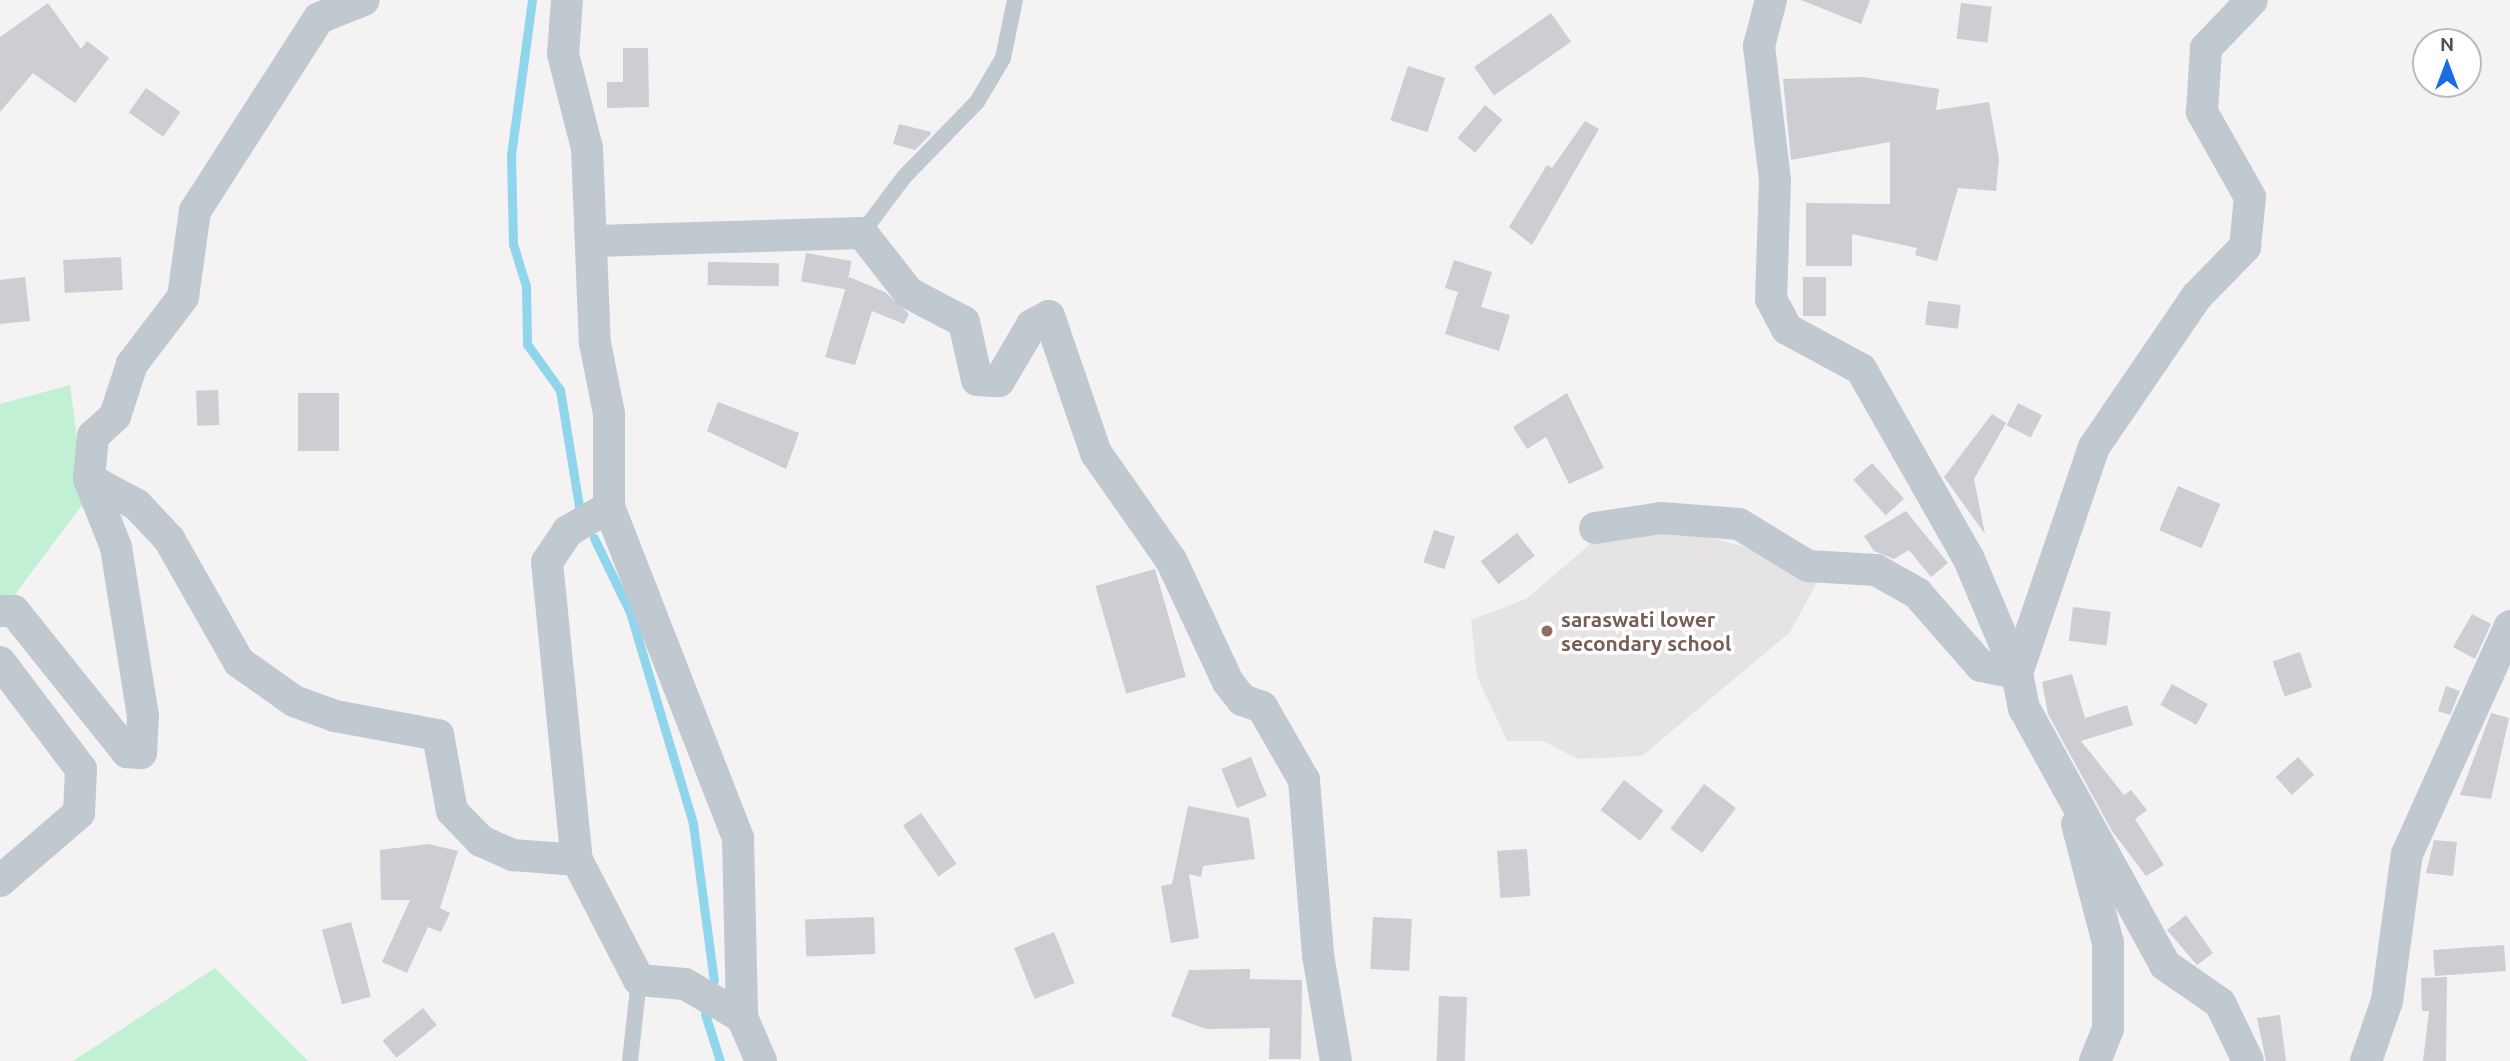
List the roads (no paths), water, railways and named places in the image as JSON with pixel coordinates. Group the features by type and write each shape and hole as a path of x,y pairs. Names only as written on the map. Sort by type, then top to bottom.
{"street":[{"path":"0,611 14,611 127,751 141,753 143,716 116,547 89,479 93,436 115,416 132,364 183,297 195,211 319,18 364,0"},
{"path":"568,0 563,54 587,148 595,241 595,343 609,414 609,507 738,838 742,1017 761,1061"},
{"path":"1771,0 1759,46 1775,180 1771,299 1787,329 1861,369 1968,557 2017,673 2024,708 2067,782 2165,965 2220,1003 2248,1061"},
{"path":"2017,673 2094,447 2197,296 2245,247 2250,197 2202,112 2206,48 2252,0"},
{"path":"595,241 862,233 909,293 964,322 977,380 999,381 1032,325 1042,316 1053,321 1096,453 1171,560 1228,682 1242,700 1262,707 1304,780 1318,955 1336,1061"},
{"path":"89,479 137,505 169,539 239,663 294,701 335,716 438,735 452,811 481,841 513,855 577,860"},
{"path":"609,507 568,531 547,562 577,860 639,980 685,984 742,1017"},
{"path":"1595,528 1661,518 1739,524 1808,566 1876,570 1917,593 1982,666 2017,673"},
{"path":"2366,1061 2387,1001 2407,854 2510,626"},
{"path":"0,662 80,769 79,813 0,881"},
{"path":"2067,782 2108,943 2108,1029 2095,1061"}],"lane":[{"path":"862,233 904,177 977,102 1003,58 1015,0"},
{"path":"630,1061 639,980"}],"waterway":[{"path":"532,0 511,155 513,244 526,286 527,344 560,390 579,506"},
{"path":"594,538 630,612 693,824 714,981"},
{"path":"705,1014 720,1061"}],"place":[{"name":"saraswati lower secondary school","path":"1547,631"}]}
